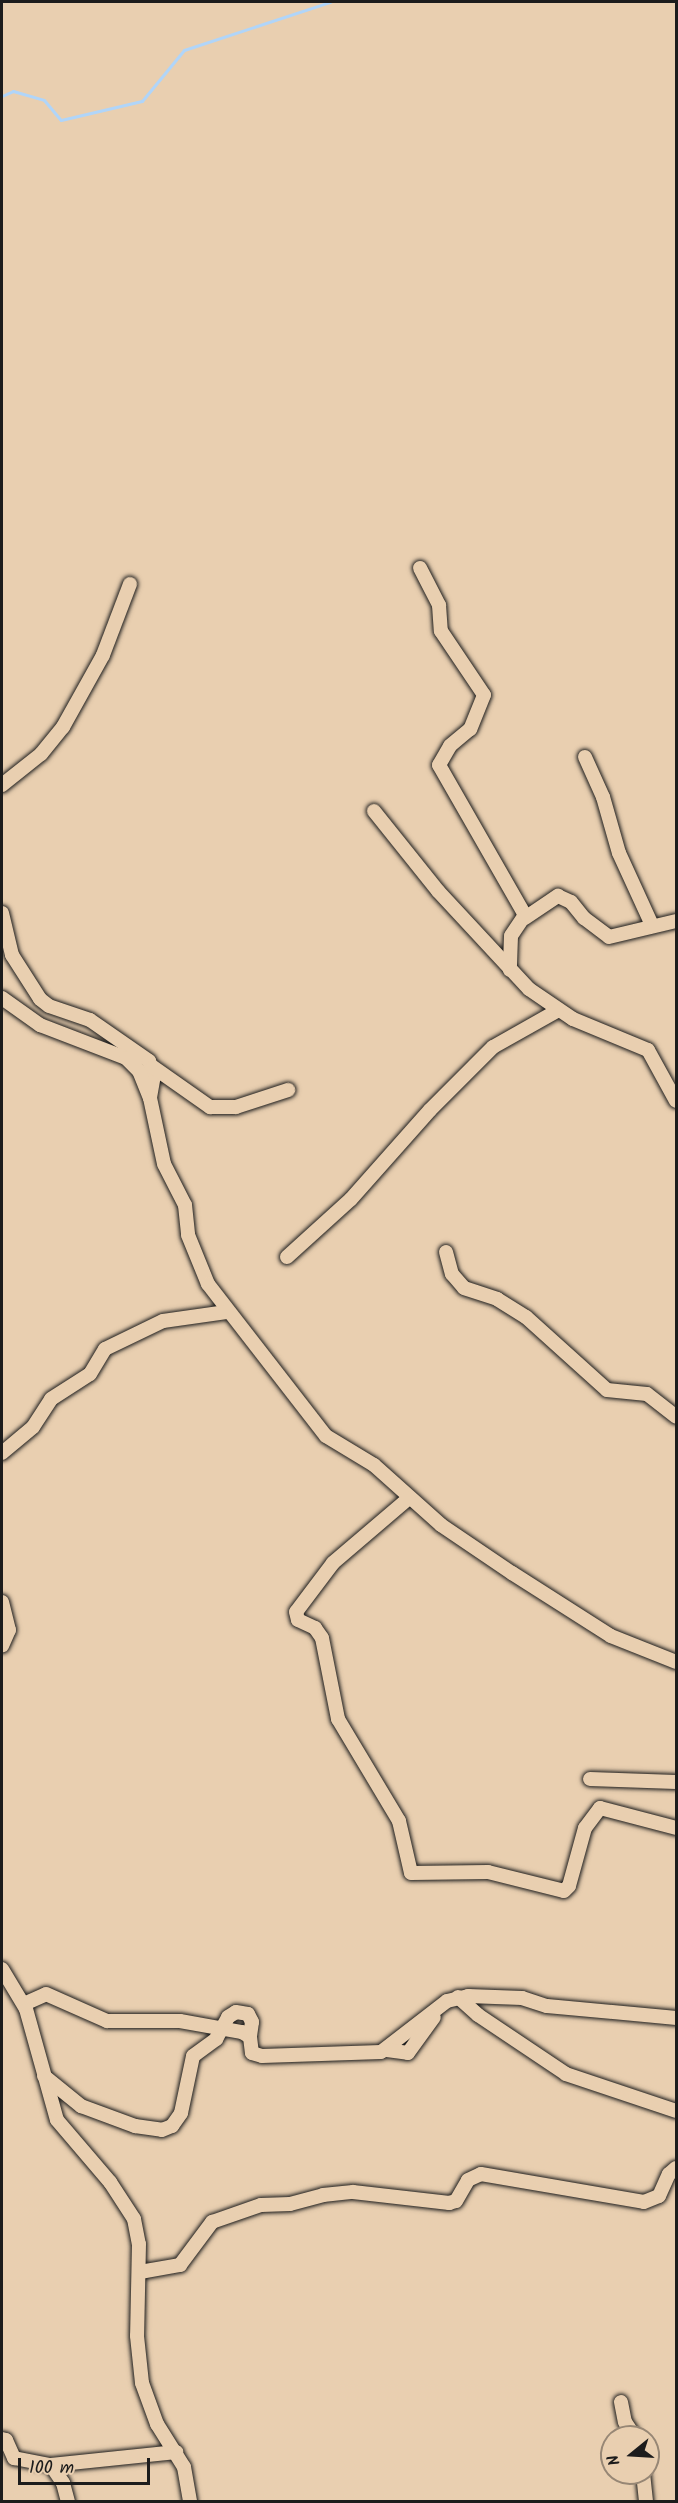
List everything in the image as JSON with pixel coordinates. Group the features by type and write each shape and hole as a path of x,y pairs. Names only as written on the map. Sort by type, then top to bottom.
{"street":[{"path":"420,568 440,605 441,631 484,695 470,729 440,759 441,771 466,809 525,918"},
{"path":"2,785 41,754 63,728 103,656 130,584"},
{"path":"585,757 603,797 619,853 652,925"},
{"path":"374,811 438,891 510,970 557,1011 648,1050 676,1101"},
{"path":"510,970 511,936 525,918 551,897 561,896 609,937 676,921"},
{"path":"2,913 12,955 45,1003 90,1020 210,1107 236,1107 288,1090"},
{"path":"2,998 25,1017 58,1034 126,1058 139,1071 150,1098 164,1164 188,1214 191,1242 208,1284 226,1312 326,1436 374,1466 409,1498 459,1536 611,1636 676,1662"},
{"path":"286,1257 351,1199 430,1110 493,1047 557,1011"},
{"path":"150,1098 153,1067"},
{"path":"446,1252 452,1274 464,1288 497,1299 525,1317 607,1390 647,1394 676,1417"},
{"path":"2,1453 33,1427 51,1399 90,1374 105,1349 163,1321 226,1312"},
{"path":"409,1498 333,1563 296,1612 298,1620 315,1628 322,1638 338,1719 399,1821 411,1873 488,1872 564,1891 569,1886 585,1828 600,1808 676,1828"},
{"path":"2,1602 9,1630 2,1646"},
{"path":"590,1779 676,1782"},
{"path":"2,1969 24,2004 57,2120 110,2182 134,2218 140,2272 137,2336 142,2383 157,2424 176,2452 188,2478 190,2502"},
{"path":"24,2004 46,1994 107,2021 180,2021 220,2028 250,2037"},
{"path":"44,2076 81,2106 144,2128 166,2129 181,2113 193,2056 216,2039 220,2028 231,2014 244,2012 252,2019 250,2050 262,2056 387,2050 405,2054 412,2050 439,2008 458,1997 522,1998 548,2006 676,2018"},
{"path":"458,1997 478,2015 566,2074 676,2111"},
{"path":"140,2272 180,2265 212,2222 261,2205 290,2205 323,2195 353,2192 449,2203 456,2201 468,2180 481,2174 644,2202 659,2196 669,2174 676,2168"},
{"path":"621,2402 627,2425"},
{"path":"2,2439 6,2440 14,2458 51,2465 176,2452"},
{"path":"51,2465 63,2482 68,2502"},
{"path":"644,2485 646,2502"}],"waterway":[{"path":"2,96 13,91 44,100 61,120 142,101 184,50 330,2"}]}
